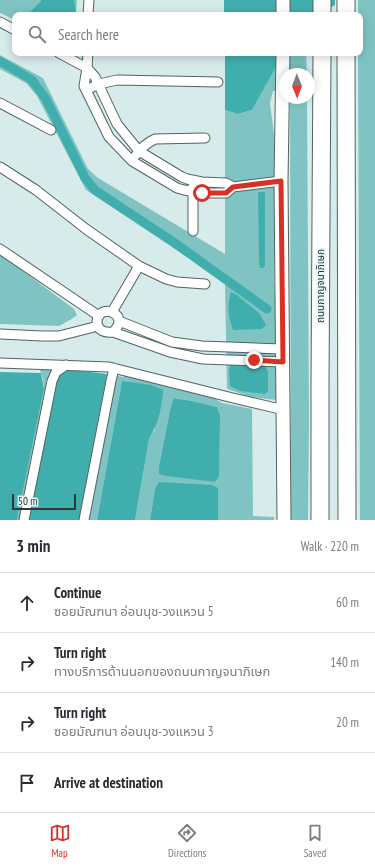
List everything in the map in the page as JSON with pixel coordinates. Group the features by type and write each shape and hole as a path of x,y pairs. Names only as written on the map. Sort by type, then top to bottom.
{"highway":[{"path":"322,0 322,12"},
{"path":"346,0 346,12"},
{"name":"ถนนกาญจนาภิเษก","path":"320,520 322,56"},
{"path":"346,56 347,520"}],"main road":[{"path":"283,0 283,12"},
{"path":"283,56 281,181 284,520"}],"street":[{"path":"88,12 89,0"},
{"path":"0,22 12,28"},
{"path":"65,56 87,68 96,79 117,124 139,151 182,177 194,181 226,183 233,187"},
{"path":"88,56 84,83 86,90 109,137 132,161 177,188 193,192 226,193 233,187 281,181"},
{"path":"86,90 99,84 117,80 218,82"},
{"path":"0,103 51,130"},
{"path":"132,161 139,151 155,139 205,138"},
{"path":"0,167 36,190 86,229 139,266 166,279 177,282 205,284"},
{"path":"193,231 194,181"},
{"path":"0,249 98,321"},
{"path":"112,312 139,266"},
{"path":"113,332 117,328 119,322 117,316 112,312 106,311 100,314 98,321 101,331 107,333 113,332 170,352 203,359 283,355"},
{"path":"0,334 59,336 98,321"},
{"path":"119,322 172,342 283,355"},
{"path":"0,363 109,367 284,410"},
{"path":"24,520 52,381 56,372 66,365"},
{"path":"84,520 114,368"}],"shaded area":[{"path":"0,0 77,0 76,12 12,12 12,19 0,13"},
{"path":"74,0 76,12 30,12 41,1"},
{"path":"224,0 335,0 335,5 322,12 224,12"},
{"path":"358,0 375,0 375,520 360,520 358,56 363,56 363,12 358,12"},
{"path":"0,55 43,78 88,169 98,178 225,254 225,110 238,114 252,110 282,56 306,56 307,68 279,68 279,90 273,91 270,103 277,158 274,280 276,318 276,400 251,397 227,389 225,283 86,190 37,96 26,83 0,69"},
{"path":"225,56 282,56 252,110 238,114 225,110"},
{"path":"290,104 307,104 309,418 308,520 291,520"},
{"path":"258,192 265,192 265,266 263,268 260,268 259,263"},
{"path":"0,254 74,309 77,315 59,326 0,324"},
{"path":"231,292 237,295 260,314 266,325 262,329 233,330 229,311"},
{"path":"231,363 265,365 268,372 268,391 265,394 240,391 230,386 229,371"},
{"path":"39,367 66,369 28,520 17,520 44,389 43,379"},
{"path":"66,369 107,374 79,520 28,520 51,405 59,374"},
{"path":"0,372 41,373 44,389 17,520 0,520"},
{"path":"107,374 123,377 126,374 210,396 222,403 252,409 253,516 274,517 274,520 218,520 218,488 155,489 150,520 135,520 149,439 155,429 122,381 97,520 79,520","holes":["175,398 217,407 219,477 215,482 159,474 159,466 170,410"]},
{"path":"122,381 151,385 163,390 162,403 157,422 149,439 135,520 97,520"},
{"path":"174,398 217,407 220,416 219,477 215,482 159,474 159,466 170,410"},
{"path":"159,482 212,485 218,488 218,520 150,520 155,489"}],"waterway":[{"path":"0,61 32,80 46,99 85,178 95,190 172,241 267,309"}],"route":[{"path":"202,193 226,193 233,187 281,181 283,362 254,360"}]}
